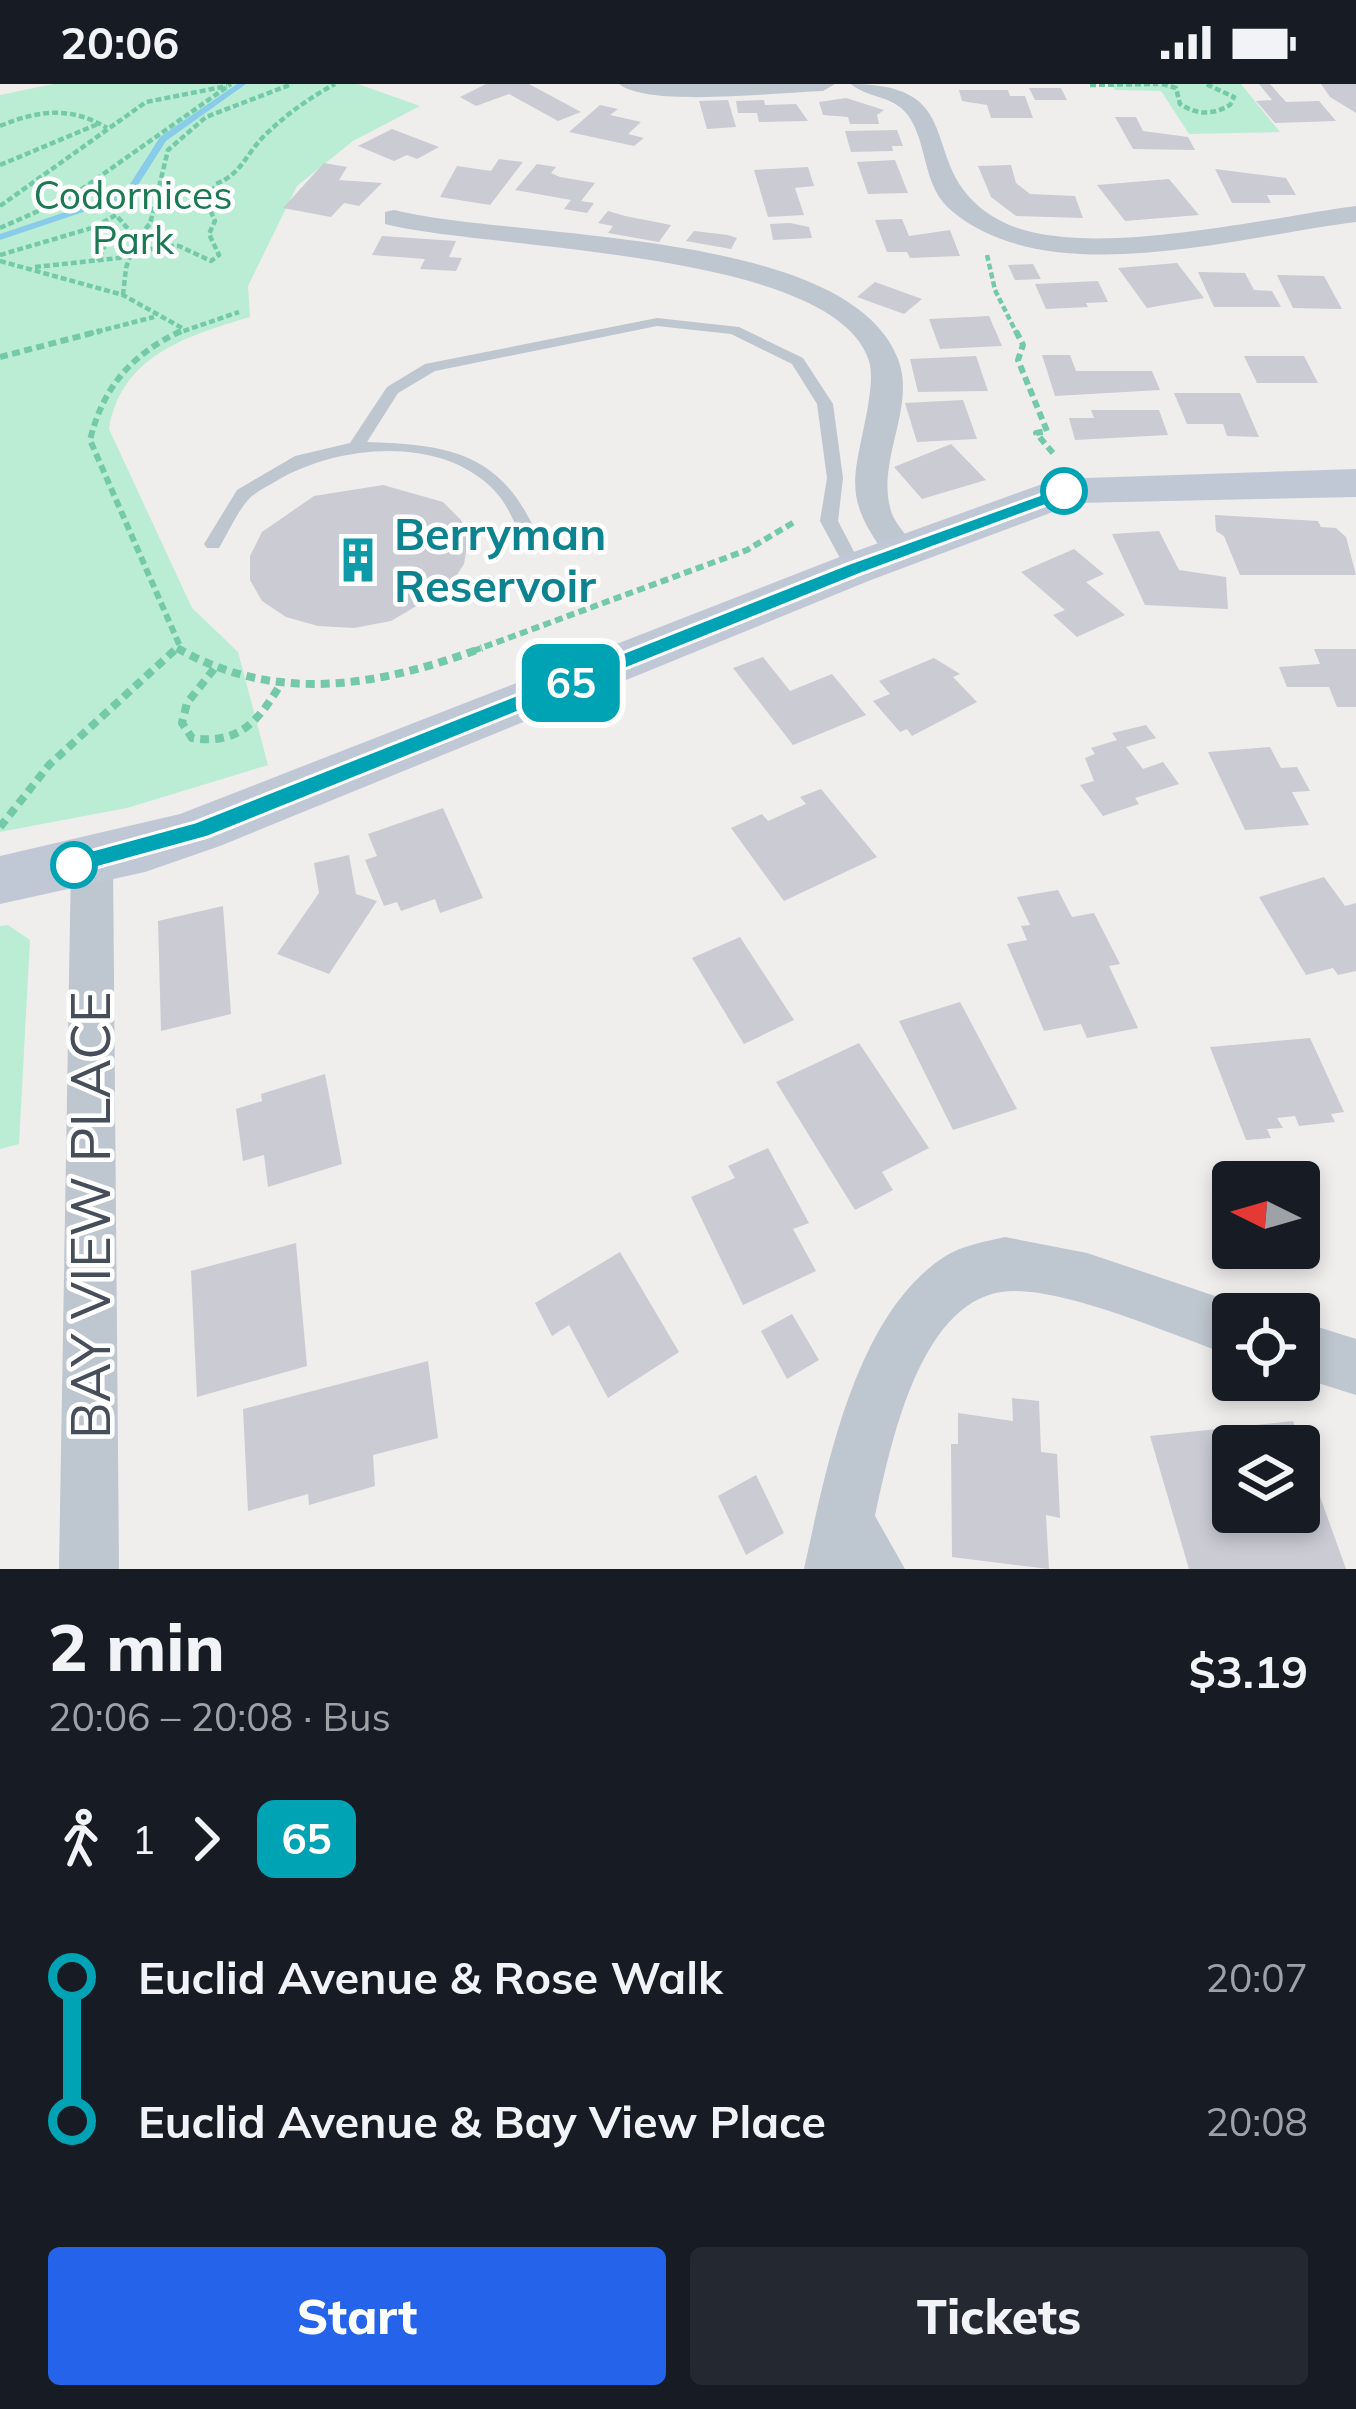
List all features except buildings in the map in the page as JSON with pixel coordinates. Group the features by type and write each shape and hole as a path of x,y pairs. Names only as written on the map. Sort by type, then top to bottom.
{"street":[{"path":"631,84 823,84"},
{"path":"863,84 896,88 918,111 950,194 991,227 1029,239 1110,245 1356,214"},
{"path":"394,218 429,227 693,257 790,283 869,328 884,359 884,398 871,474 878,560"},
{"path":"0,880 146,849 878,560 1088,486 1356,483"},
{"name":"BAY VIEW PLACE","path":"89,1569 92,861"},
{"path":"851,1553 892,1362 927,1302 963,1270 1006,1264 1062,1276 1212,1322"},
{"path":"1320,1356 1356,1367"}],"lane":[{"path":"356,446 392,390 430,367 657,322 734,330 798,362 825,404 835,478 829,520 878,560"},
{"path":"213,544 243,494 301,460 356,446 408,448 465,460 521,509 531,541"}],"path":[{"path":"0,206 146,102 232,84"},
{"path":"0,229 72,196 232,84"},
{"path":"123,296 131,251 150,224 168,150 188,130 292,84"},
{"path":"35,267 178,246 200,259 219,255 209,234 215,220 207,203 216,184 238,176 243,154 304,101 335,84"},
{"path":"1090,86 1160,84 1176,88 1180,104 1195,112 1211,113 1230,105 1234,97 1206,84"},
{"path":"0,125 20,114 53,109 107,128"},
{"path":"0,165 100,123"},
{"path":"0,258 95,227 116,215 136,238"},
{"path":"95,227 104,248 98,261"},
{"path":"0,258 144,304 156,316 182,328"},
{"path":"988,268 1023,345 1018,361 1046,430 1036,433 1053,453"},
{"path":"239,312 182,328 127,364 109,383 93,414 90,440 178,648 214,669 280,685 325,687 411,674 785,532"},
{"path":"0,357 156,316"},
{"path":"0,826 50,764 178,648"},
{"path":"214,669 187,704 182,723 192,738 213,743 243,735 262,717 280,685"}],"green space":[{"name":"Codornices Park","path":"53,84 358,84 420,106 353,141 297,186 248,286 250,317 180,342 142,366 116,404 109,429 192,608 238,652 268,765 127,808 0,832 0,95"},
{"path":"1111,84 1241,84 1280,132 1189,134 1161,91 1115,90"},
{"path":"8,925 30,940 19,1144 0,1149 0,926"}],"waterway":[{"path":"0,237 128,194 163,139 242,84"}],"bus line":[{"name":"65","path":"74,865 146,849 200,830 854,569 1064,491"}],"place":[{"name":"Berryman Reservoir","path":"358,560"}]}
